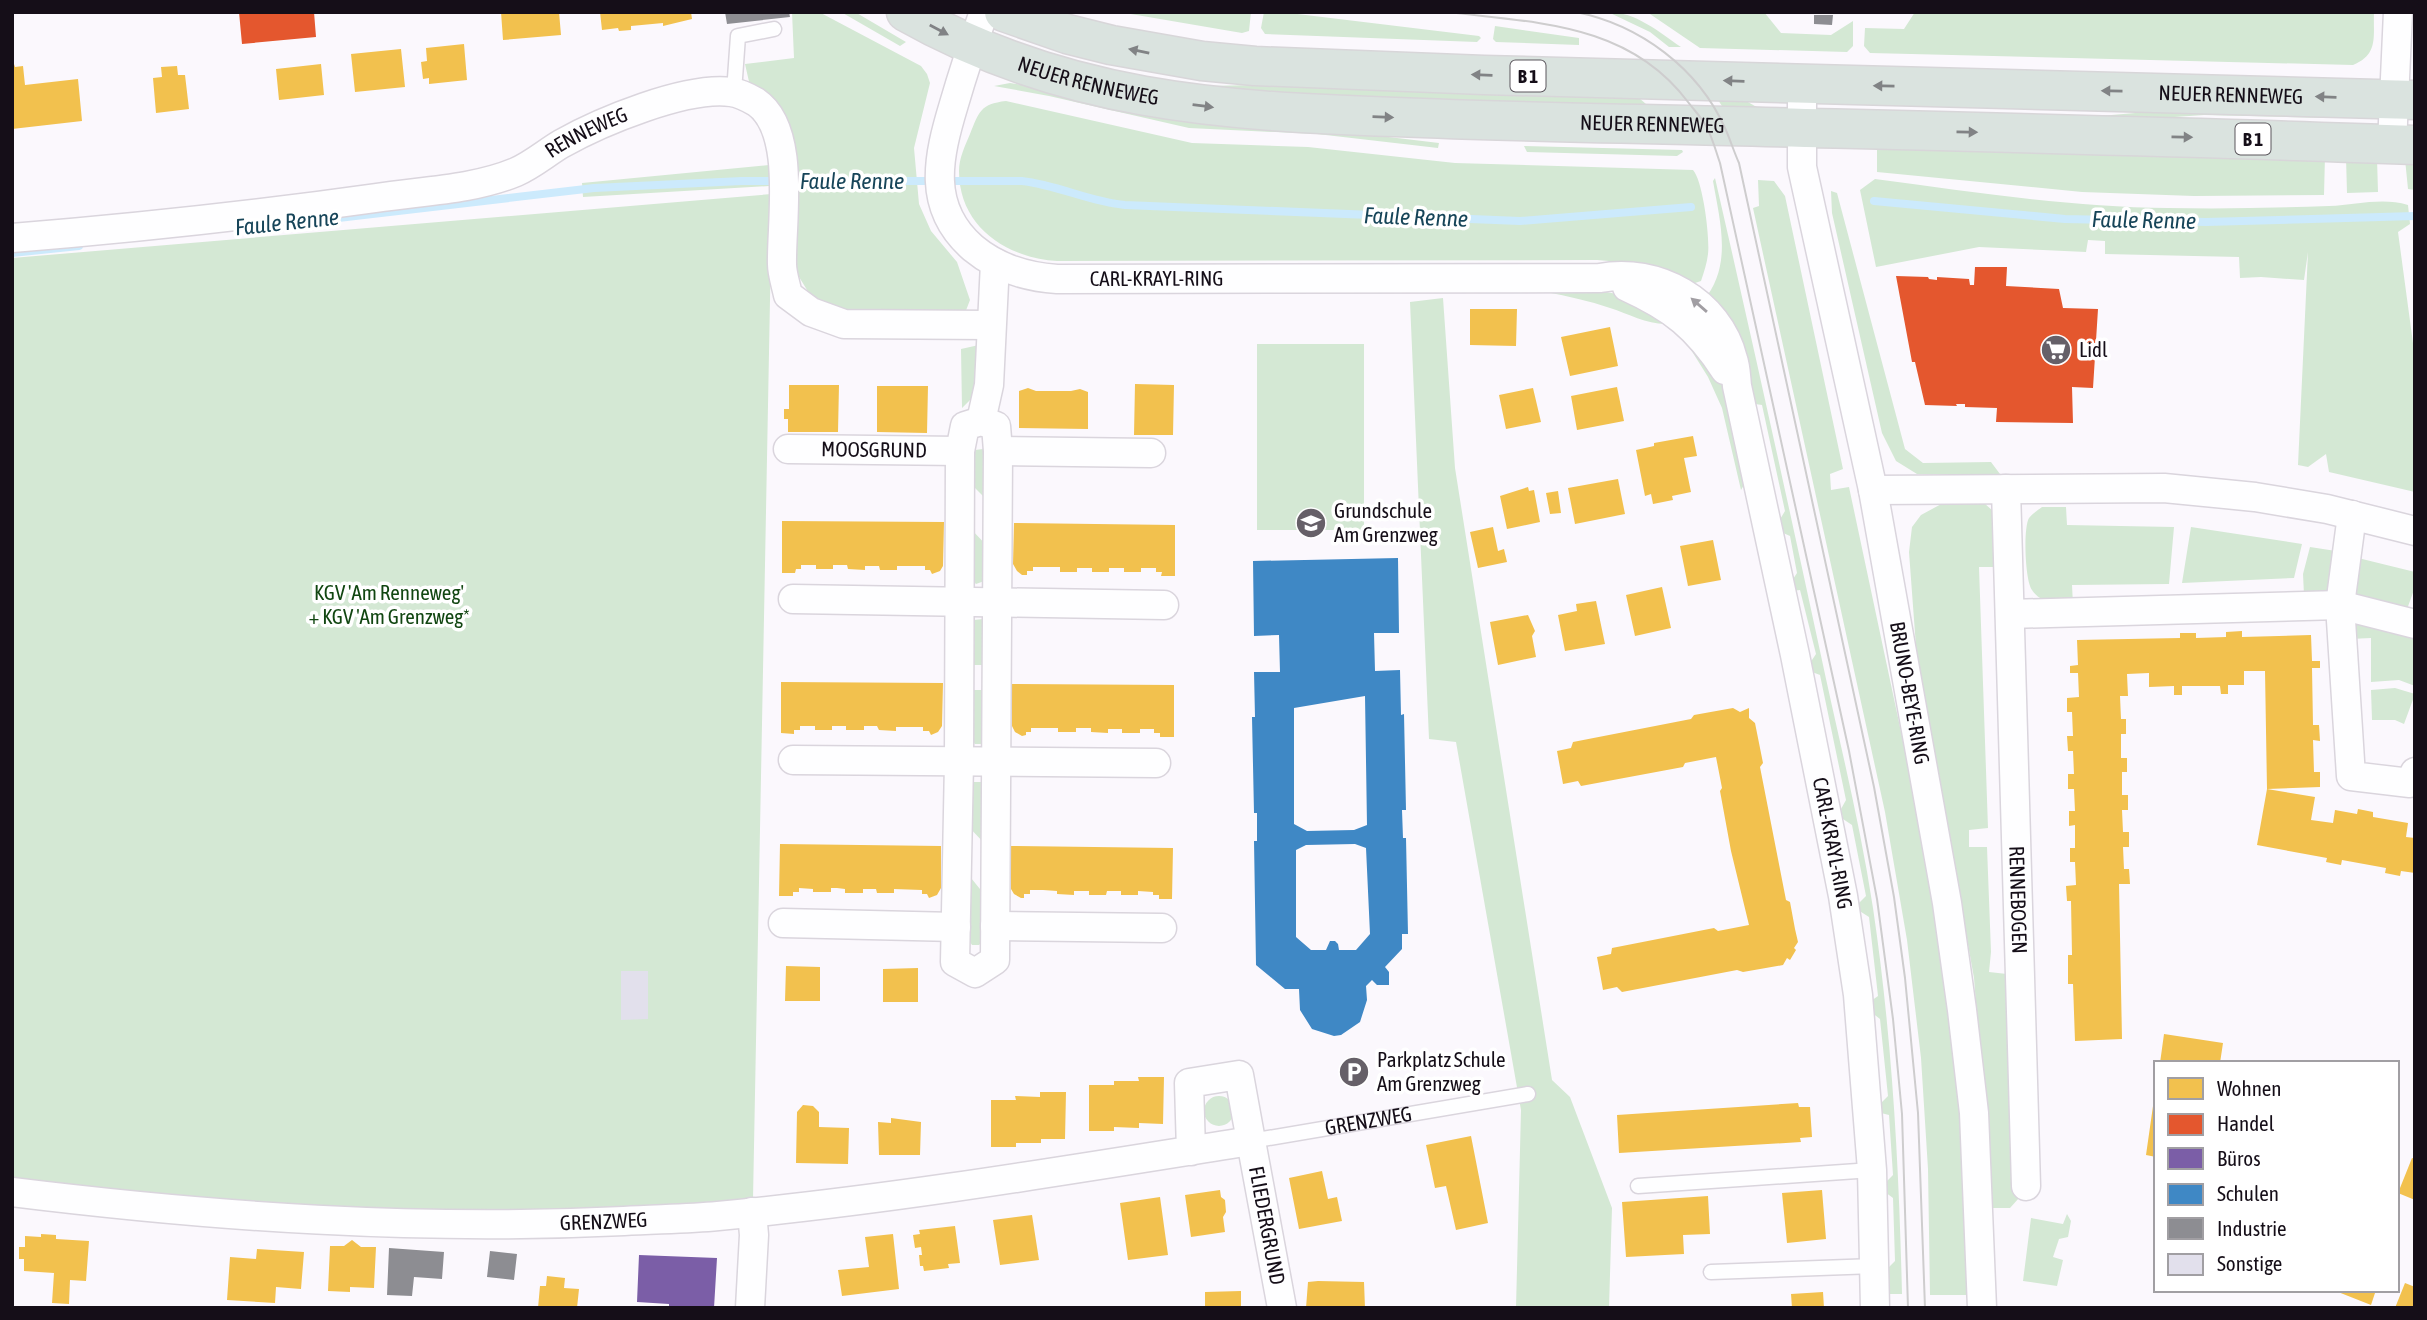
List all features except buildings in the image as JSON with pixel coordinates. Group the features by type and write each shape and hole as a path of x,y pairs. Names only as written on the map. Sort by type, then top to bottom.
{"main road":[{"name":"NEUER RENNEWEG","path":"906,12 978,29 1032,69 1082,84 1152,99 1208,106 1342,115 2403,144"},
{"name":"NEUER RENNEWEG","path":"1004,12 1068,34 1111,45 1224,64 1485,75 2404,99"}],"street":[{"path":"2398,12 2404,99 2403,144"},
{"name":"CARL-KRAYL-RING","path":"978,29 942,146 940,169 944,207 960,234 982,256 995,263 1035,277 1057,279 1600,278 1660,303 1681,318 1709,345 1737,386 1843,896 1858,995 1872,1170 1875,1308"},
{"name":"BRUNO-BEYE-RING","path":"1802,84 1802,166 1873,490 1947,904 1973,1113 1982,1308"},
{"path":"732,92 756,102 769,115 779,140 783,162 782,267 788,295 811,312 844,324 990,325"},
{"name":"RENNEWEG","path":"12,238 336,203 488,182 518,171 561,144 605,122 642,108 698,94 732,92"},
{"path":"981,421 989,385 995,263"},
{"path":"981,421 996,426 998,451 995,960 975,973 955,961 960,451 965,426 981,421"},
{"name":"MOOSGRUND","path":"788,449 960,451"},
{"path":"998,451 1151,453"},
{"path":"1873,490 2164,488 2255,497 2351,515 2415,531"},
{"name":"RENNEBOGEN","path":"2006,489 2026,1186"},
{"path":"2351,515 2340,605 2351,776 2410,783 2415,772"},
{"path":"793,599 1164,605"},
{"path":"2010,614 2340,605 2415,624"},
{"path":"793,760 1156,763"},
{"path":"783,923 956,927"},
{"path":"995,926 1162,928"},
{"path":"1191,1151 1189,1083 1239,1074 1251,1142"},
{"name":"GRENZWEG","path":"12,1192 229,1215 403,1223 562,1224 717,1216 971,1186 1251,1142"},
{"name":"FLIEDERGRUND","path":"1251,1142 1282,1308"},
{"path":"750,1308 754,1235 752,1212"}],"lane":[{"path":"732,92 738,36 774,29"},
{"name":"GRENZWEG","path":"1251,1142 1528,1094"},
{"path":"1637,1186 1872,1170"},
{"path":"1711,1272 1875,1266"}],"green space":[{"path":"792,12 819,12 921,66 927,74 930,83 914,148 919,204 931,231 957,262 970,300 965,313 838,311 812,298 796,272 796,147 785,118 750,86 745,64 794,58"},
{"path":"841,12 855,12 906,42 900,46"},
{"path":"1119,12 1251,12 1249,31 1242,33"},
{"path":"1264,12 1481,38 1477,42 1265,34 1261,28"},
{"path":"1608,12 1638,19 1681,47 1669,47 1650,32"},
{"path":"1647,12 1764,12 1781,33 1831,35 1853,21 1853,46 1847,52 1700,48"},
{"path":"1915,12 2374,12 2374,37 2367,56 2353,65 1870,53 1864,46 1865,28 1904,29"},
{"path":"1495,26 1579,38 1579,45 1496,42 1493,39"},
{"path":"1118,73 1205,86 1632,92 1653,110 1227,95"},
{"path":"1010,83 1330,130 1439,143 1438,148 1317,134 1189,128 994,86"},
{"path":"1714,94 1741,98 1760,109 1726,112"},
{"path":"1006,101 1192,143 1308,147 1455,163 1693,170 1700,186 1707,223 1706,264 1701,281 1692,284 1621,262 1597,260 1038,259 1021,254 989,236 967,208 961,191 960,161 976,120 986,107"},
{"path":"2206,107 2328,110 2327,118 2204,115 2087,123 2088,117"},
{"path":"1524,146 1683,152 1677,156 1527,152"},
{"path":"1877,148 2325,156 2324,195 2194,196 2082,192 1877,172"},
{"path":"2346,157 2377,158 2378,192 2347,193"},
{"path":"2405,159 2415,160 2415,190 2408,189"},
{"path":"769,165 769,186 583,197 582,183"},
{"path":"1715,178 1868,876 1890,1052 1897,1149 1902,1294 1888,1294 1888,1268 1895,1261 1893,1198 1885,1192 1884,1184 1893,1175 1889,1115 1881,1113 1881,1103 1888,1096 1880,1019 1871,1012 1871,1001 1878,996 1869,917 1858,910 1858,904 1866,896 1852,825 1843,819 1841,809 1846,800 1820,675 1812,672 1810,663 1816,654 1800,590 1792,591 1791,582 1797,573 1790,536 1781,532 1779,521 1785,511 1762,405 1755,404 1703,301 1718,273 1721,258 1721,228 1713,181"},
{"path":"1875,179 2021,198 2131,207 2269,208 2379,202 2408,205 2410,224 2398,232 2415,358 2415,492 2329,472 2326,454 2308,467 2298,465 2308,252 2304,280 2240,278 2239,257 2105,254 2105,241 2088,240 2086,252 1979,247 1876,267 1860,190"},
{"path":"1758,180 1774,181 1785,196 1843,469 1830,474 1831,490 1849,487 1917,807 1939,937 1955,1059 1969,1295 1930,1295 1928,1169 1921,1058 1907,940 1885,812 1753,208 1759,206"},
{"path":"1831,191 1837,193 1905,449 1923,463 1991,462 2000,474 1917,474 1896,461 1882,433 1832,213"},
{"name":"KGV 'Am Renneweg' + KGV 'Am Grenzweg*","path":"772,194 753,1200 562,1213 364,1212 12,1185 12,258"},
{"path":"1594,290 1623,295 1668,324 1646,321 1594,303 1546,292"},
{"path":"1443,298 1455,468 1552,1080 1570,1097 1612,1208 1609,1308 1516,1308 1521,1110 1456,742 1429,739 1410,302"},
{"path":"1683,337 1713,361 1724,386 1747,480 1741,490 1722,408 1708,377"},
{"path":"1257,344 1364,344 1364,530 1257,530"},
{"path":"979,345 974,396 962,408 961,349"},
{"path":"983,449 988,454 989,502 970,483 971,454 975,450"},
{"path":"1945,502 1984,503 1993,511 1998,567 1979,567 1988,828 1969,830 1969,847 1987,847 1991,952 1989,972 2007,974 2019,1198 2010,1208 1992,1208 1974,978 1917,660 1909,552 1912,527 1921,515"},
{"path":"2042,507 2066,507 2067,525 2174,527 2169,584 2072,585 2073,605 2040,598 2030,585 2025,543 2029,518"},
{"path":"2191,527 2302,544 2294,578 2182,583"},
{"path":"971,529 989,548 987,580 976,584 972,580"},
{"path":"2310,547 2336,551 2332,584 2322,596 2304,595 2303,574"},
{"path":"2354,557 2415,572 2415,587 2406,612 2350,592"},
{"path":"2358,616 2415,636 2415,686 2399,680 2371,682 2371,638 2350,639 2350,629"},
{"path":"983,619 986,624 986,665 969,665 970,626 974,620"},
{"path":"2395,688 2415,694 2404,724 2395,720 2372,720 2371,690"},
{"path":"968,690 987,690 986,737 982,744 975,744 969,738"},
{"path":"971,782 981,782 987,788 985,844 966,824"},
{"path":"967,873 984,894 984,940 979,945 972,945 968,939"},
{"path":"1219,1096 1229,1101 1234,1111 1229,1121 1219,1126 1209,1121 1204,1111 1209,1101"},
{"path":"2067,1214 2071,1221 2068,1237 2059,1239 2053,1257 2063,1260 2057,1286 2023,1281 2031,1218 2063,1224"}],"waterway":[{"name":"Faule Renne","path":"304,222 594,188 742,181 1022,181 1125,205 1520,221 1691,207"},
{"name":"Faule Renne","path":"1874,201 2065,219 2206,222 2415,216"},
{"name":"Faule Renne","path":"12,253 79,246"}],"tram line":[{"path":"1448,12 1547,24 1610,42 1638,56 1664,76 1701,118 1713,141 1849,751 1877,899 1902,1114 1908,1308"},
{"path":"1576,12 1622,27 1664,52 1683,68 1713,106 1739,163 1874,787 1894,897 1918,1113 1925,1308"}],"place":[{"name":"Lidl","path":"2056,350"},
{"name":"Grundschule Am Grenzweg","path":"1311,523"},
{"name":"Parkplatz Schule Am Grenzweg","path":"1354,1072"}]}
